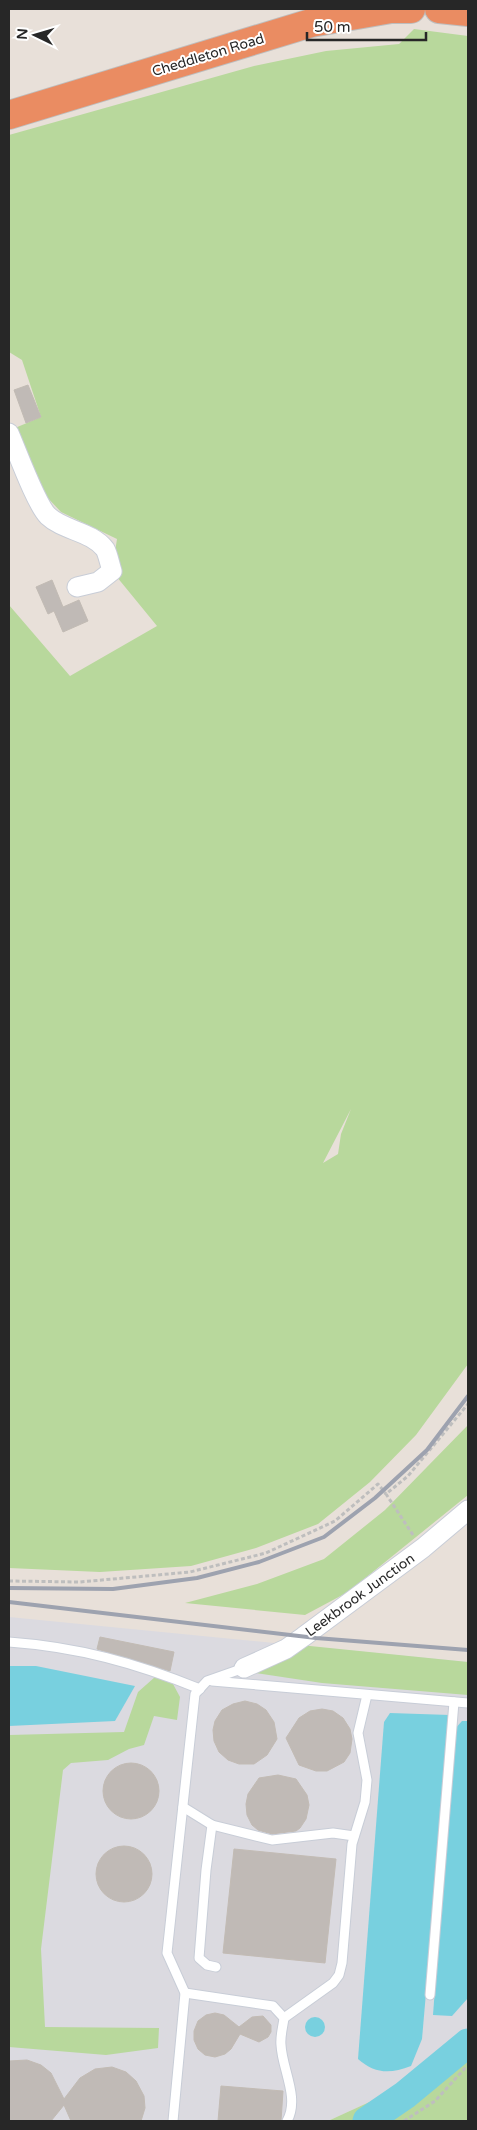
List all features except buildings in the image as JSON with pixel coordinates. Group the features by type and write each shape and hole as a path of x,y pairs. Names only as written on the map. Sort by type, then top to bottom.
{"highway":[{"name":"Cheddleton Road","path":"9,116 311,23 391,9 411,9"},
{"path":"439,9 468,12"}],"street":[{"path":"9,433 47,515 64,527 87,536 105,549 112,571 98,582 76,587"},
{"name":"Leekbrook Junction","path":"244,1668 286,1649 423,1548 468,1510"}],"lane":[{"path":"9,1642 86,1652 159,1673 200,1689"},
{"path":"173,2121 185,1993 167,1952 195,1694 206,1681 244,1668"},
{"path":"206,1681 468,1702"},
{"path":"284,2018 326,1989 339,1976 342,1963 354,1836 365,1802 366,1773 358,1733 367,1695"},
{"path":"430,1995 454,1702"},
{"path":"183,1807 212,1825 272,1840 333,1834 354,1836"},
{"path":"212,1825 206,1870 200,1958 207,1964 216,1967"},
{"path":"185,1993 273,2006 284,2018 281,2046 290,2084 290,2115 287,2121"}],"path":[{"path":"386,1494 408,1476 468,1404"},
{"path":"9,1581 80,1582 190,1572 266,1552 335,1521 378,1484 423,1548"},
{"path":"404,2121 435,2101 468,2065"}],"shaded area":[{"path":"9,1617 468,1662 468,2030 424,2077 328,2121 9,2121"}],"green space":[{"path":"414,29 468,36 468,1364 416,1435 370,1482 318,1524 256,1548 191,1566 100,1572 9,1568 9,605 70,676 157,626 112,571 117,539 61,512 45,495 15,428 41,417 22,360 9,352 9,135 254,66 326,51 399,44","holes":["351,1109 341,1134 338,1154 323,1163"]},
{"path":"468,1425 468,1495 348,1592 305,1615 185,1603 257,1584 324,1559 385,1510"},
{"path":"300,1645 468,1662 468,1695 322,1683 249,1672"},
{"path":"155,1677 173,1684 180,1697 177,1720 154,1716 144,1745 129,1749 108,1760 71,1763 63,1770 41,1949 45,2027 159,2028 158,2048 106,2055 9,2047 9,1735 124,1732 138,1692"},
{"path":"468,2030 468,2121 328,2121 424,2077"}],"water":[{"path":"9,1666 36,1666 135,1686 115,1721 9,1726"},
{"path":"390,1713 450,1715 422,2039 411,2066 383,2071 370,2068 358,2059 384,1722"},
{"path":"462,1721 468,1721 468,1998 452,2016 433,2015 454,1730"},
{"path":"315,2017 322,2020 325,2027 322,2034 315,2037 308,2034 305,2027 308,2020"}],"waterway":[{"path":"367,2121 405,2095 468,2043"}],"railway":[{"path":"9,1588 113,1589 197,1578 259,1562 324,1537 375,1498 427,1450 468,1396"},
{"path":"9,1602 316,1638 468,1650"}]}
